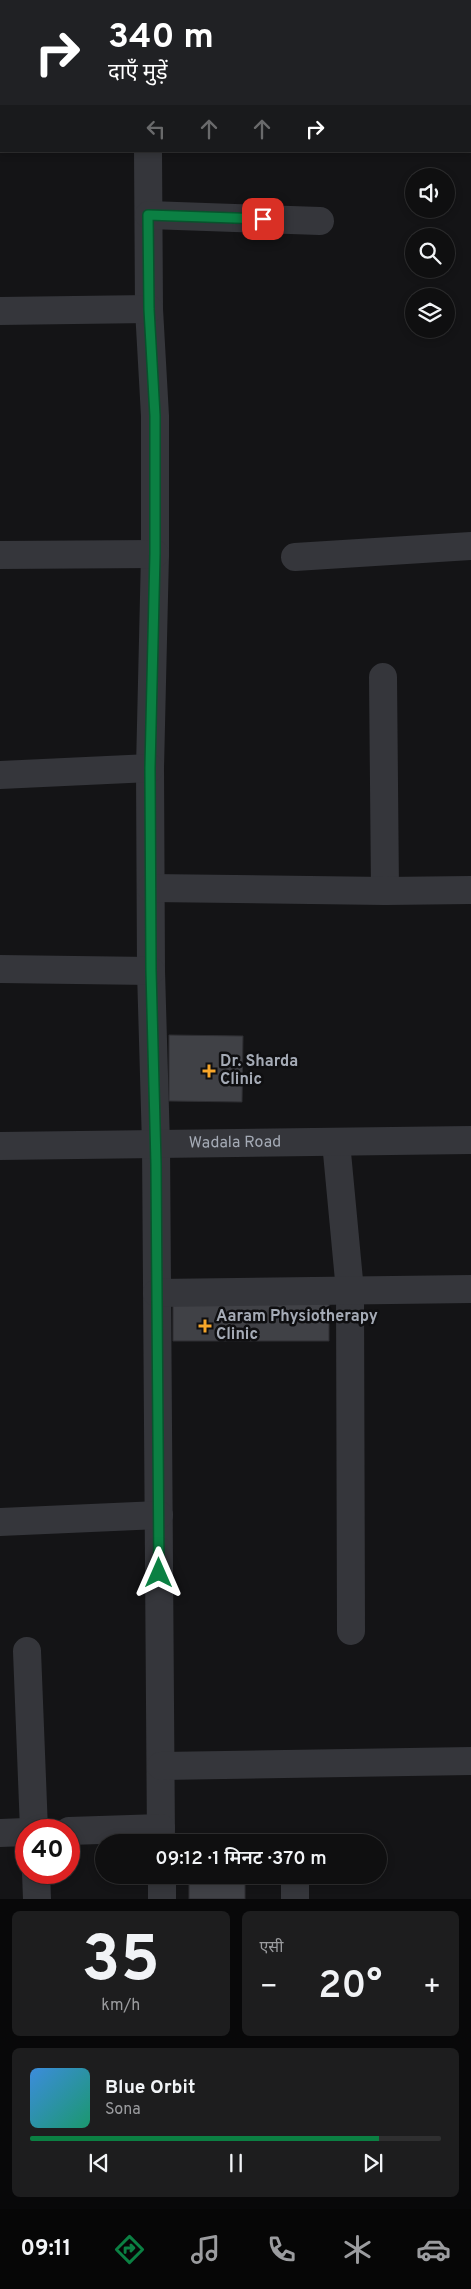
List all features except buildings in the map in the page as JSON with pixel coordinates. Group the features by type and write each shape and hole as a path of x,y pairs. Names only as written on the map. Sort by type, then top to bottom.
{"street":[{"path":"148,152 149,309 155,416 155,554 150,768 151,970 156,1145 161,1834"},
{"path":"148,215 320,222"},
{"path":"0,311 149,309"},
{"path":"295,557 471,546"},
{"path":"0,555 155,554"},
{"path":"383,677 385,891"},
{"path":"0,775 150,768"},
{"path":"151,888 385,891 471,890"},
{"path":"0,969 151,970"},
{"name":"Wadala Road","path":"0,1146 471,1140"},
{"path":"336,1142 350,1291 351,1631"},
{"path":"157,1293 471,1289"},
{"path":"0,1522 159,1515"},
{"path":"26,1651 34,1819"},
{"path":"161,1766 471,1761"},
{"path":"80,1831 138,1834"},
{"path":"0,1833 15,1832"},
{"path":"36,1884 37,1899"},
{"path":"162,1884 162,1899"}],"place":[{"name":"Dr. Sharda Clinic","path":"209,1071"},
{"name":"Aaram Physiotherapy Clinic","path":"205,1326"}],"route":[{"path":"159,1573 156,1164 151,970 150,768 155,554 155,416 149,309 148,215 263,219"}]}
